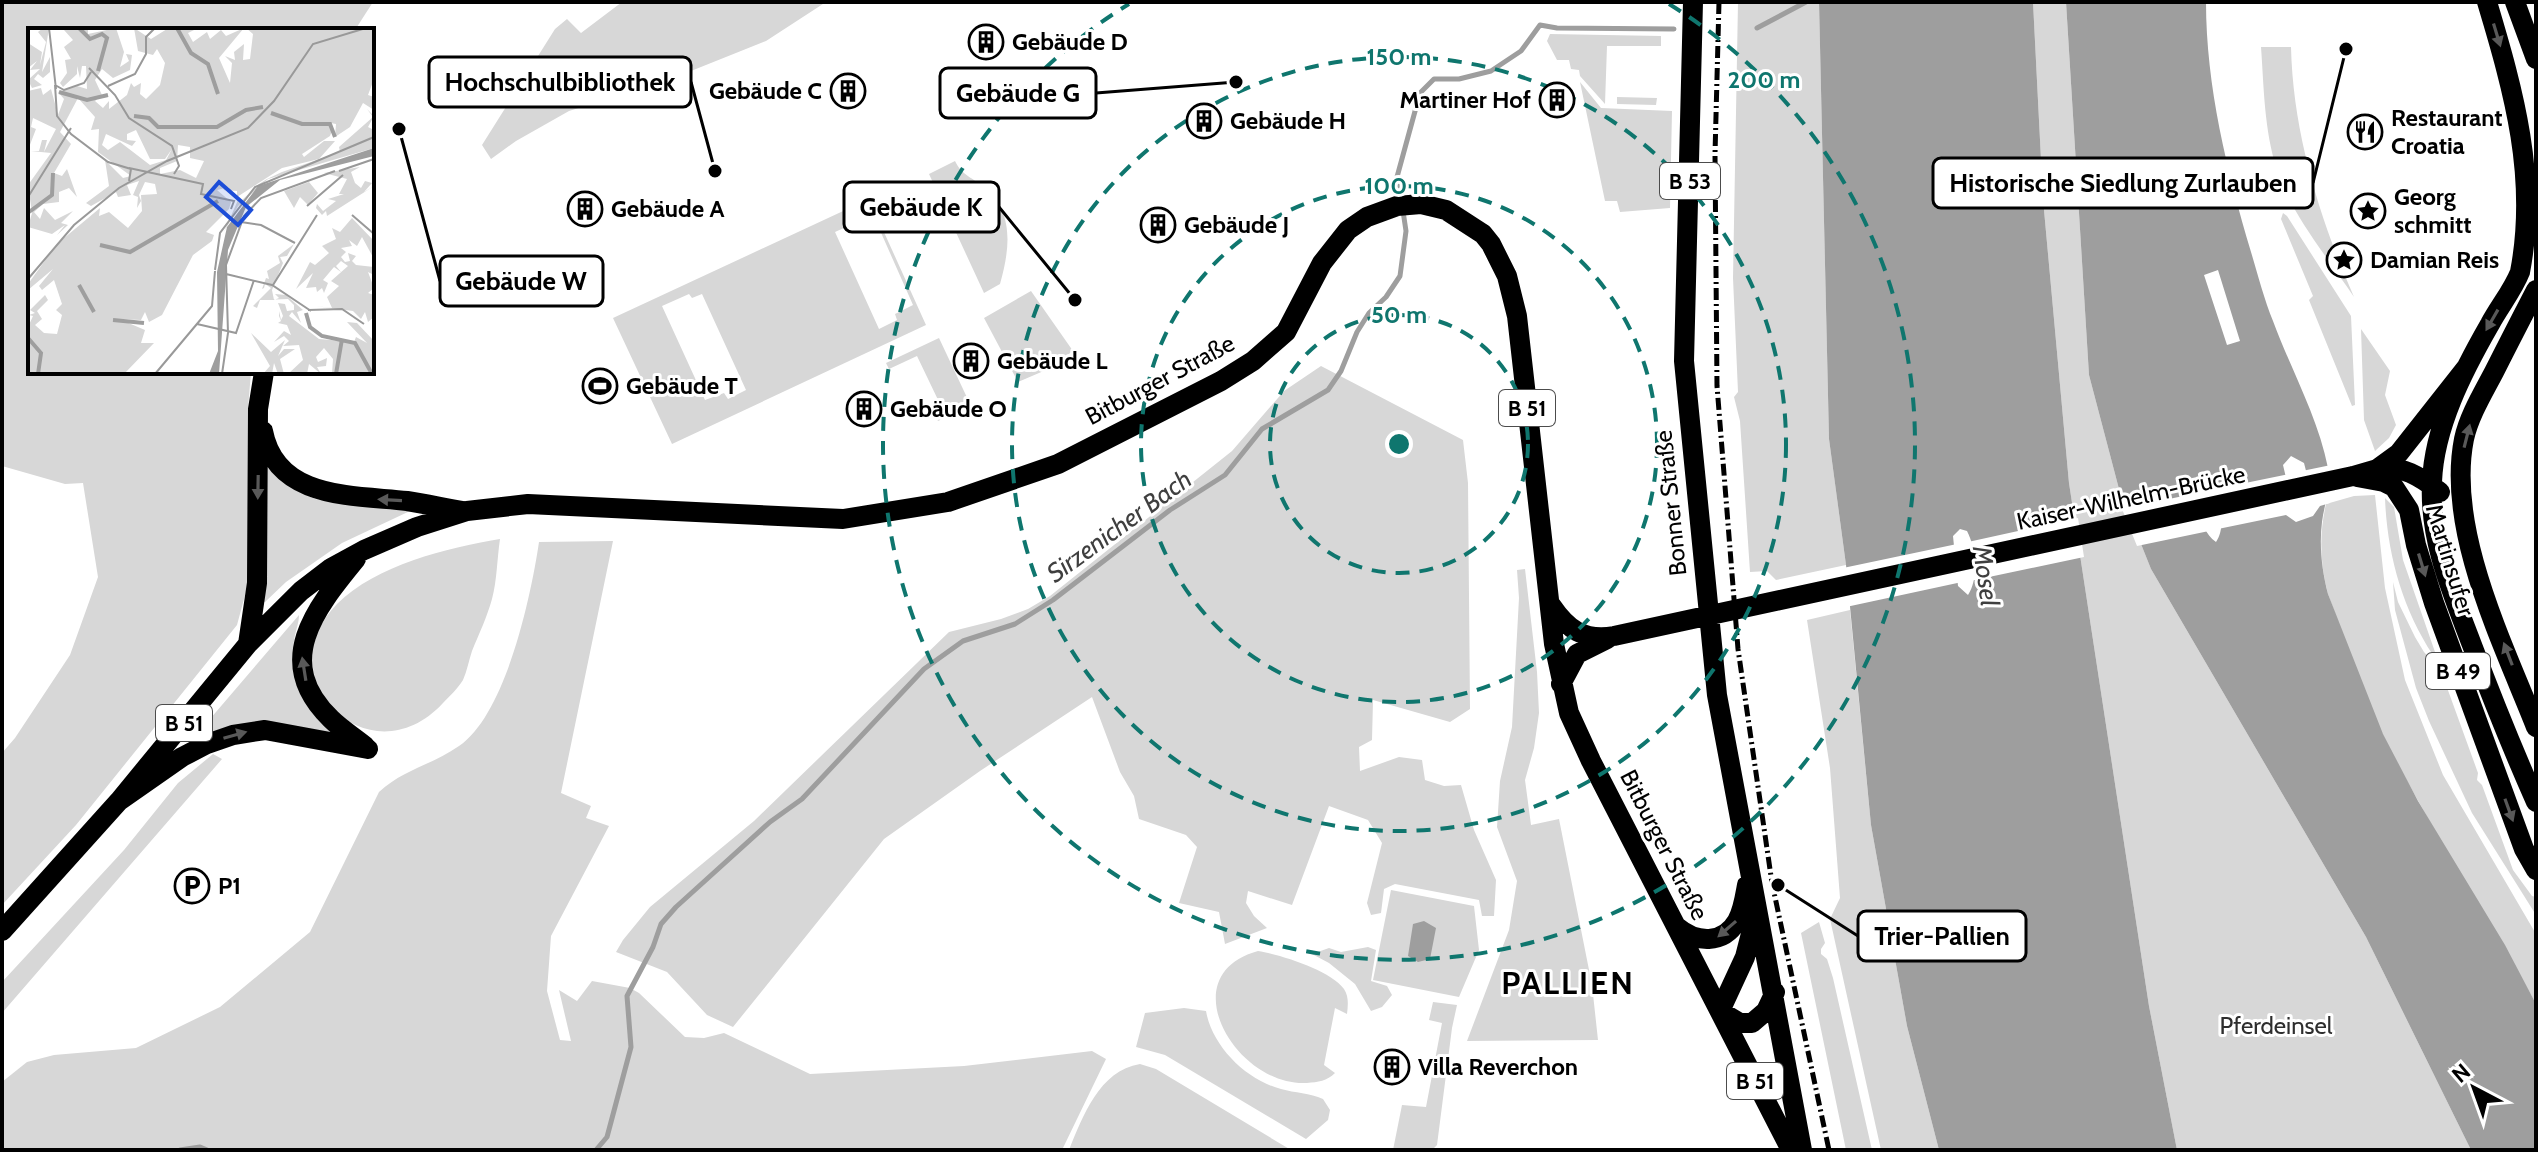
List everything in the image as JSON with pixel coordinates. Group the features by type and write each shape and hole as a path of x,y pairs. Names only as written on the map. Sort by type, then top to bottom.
{"main road":[{"name":"Bonner Straße","path":"1693,2 1684,361 1717,695 1755,908 1775,992 1802,1150"},
{"name":"B 49","path":"2432,485 2437,449 2466,368 2528,269 2535,168 2529,136 2487,2"},
{"path":"2515,2 2536,59"},
{"name":"Bitburger Straße","path":"119,801 248,644 301,591 331,568 364,550 417,527 467,511 543,505 843,519 948,502 1058,464 1221,381 1253,361 1286,332 1313,277 1348,230 1367,217 1397,206 1421,204 1446,210 1470,224 1491,244 1501,262 1517,316 1554,644 1569,713 1791,1150"},
{"name":"Martinsufer","path":"2536,290 2479,400 2465,437 2461,469 2467,536 2536,727"},
{"name":"Kaiser-Wilhelm-Brücke","path":"2377,469 2406,445 2466,368"},
{"path":"248,644 257,583 258,409 264,374"},
{"path":"258,409 265,445 282,469 310,487 355,498 406,501 467,511"},
{"name":"Kaiser-Wilhelm-Brücke","path":"1551,605 1567,625 1583,636 1601,638 2388,466 2401,479"},
{"name":"Martinsufer","path":"2353,476 2384,482 2401,479 2416,545 2434,603 2524,849 2536,870"},
{"path":"2401,479 2432,485"},
{"name":"Martinsufer","path":"2432,485 2447,499 2467,536"},
{"name":"Martinsufer","path":"2432,485 2437,546 2447,579 2493,701 2536,802"},
{"path":"119,801 182,757 207,744 249,731 285,733 368,749 330,718 302,673 302,646 309,624 327,595 364,550"},
{"name":"Kaiser-Wilhelm-Brücke","path":"1561,684 1577,654 1614,636"},
{"name":"B 51","path":"2,931 119,801"},
{"path":"1676,927 1703,939 1718,938 1730,931 1741,912 1749,877"},
{"path":"1755,908 1754,928 1745,957 1720,1011 1740,1023 1749,1024 1757,1021 1766,1011 1775,992"}],"green space":[{"path":"2,2 373,2 356,28 28,28 28,374 251,374 248,584 237,625 76,825 2,905 2,753 70,655 98,577 83,483 65,484 2,466"},
{"path":"622,2 826,2 766,41 671,79 569,111 491,159 482,145 555,29 567,19 581,33"},
{"path":"1738,2 1819,2 1829,439 1846,565 1776,580 1767,571 1750,572 1740,421 1734,397 1738,392 1733,278"},
{"name":"Pferdeinsel","path":"2033,2 2066,2 2089,375 2119,489 2151,569 2366,937 2471,1150 2177,1150 2149,1006 2069,483 2043,199"},
{"path":"1550,34 1661,36 1661,46 1607,46 1605,104 1580,76 1579,70 1571,69 1569,60 1557,60 1547,41"},
{"path":"2261,47 2291,47 2297,112 2310,175 2354,297 2291,203 2277,170 2267,124"},
{"path":"1580,82 1601,108 1672,111 1670,208 1620,212 1617,201 1605,201"},
{"path":"1617,97 1657,98 1656,105 1617,104"},
{"path":"955,161 963,172 993,196 1005,219 1006,257 1000,284 984,293 929,174"},
{"path":"869,199 926,325 672,444 613,318","holes":["871,210 913,305 895,314 897,320 879,329 835,232 846,227 845,222","689,294 692,298 702,294 746,390 728,399 724,393 705,400 662,306"]},
{"path":"2283,213 2351,316 2355,405 2352,406 2309,300 2313,296 2281,219"},
{"path":"1031,291 1073,351 1046,370 1018,382 984,318"},
{"path":"2361,329 2390,371 2385,395 2396,425 2389,438 2375,451 2364,420"},
{"path":"939,338 971,406 938,421 932,409 940,404 917,356 889,369 886,363"},
{"path":"1321,366 1463,440 1468,483 1470,709 1450,722 1373,700 1372,740 1359,747 1360,771 1399,757 1422,760 1425,780 1444,786 1461,785 1474,830 1496,880 1494,916 1482,916 1479,900 1395,884 1384,889 1381,913 1371,915 1367,903 1382,843 1368,820 1329,806 1292,905 1248,891 1246,903 1267,928 1225,944 1219,912 1179,903 1197,847 1186,835 1139,819 1134,796 1120,772 1092,697 884,839 733,1027 707,1015 667,972 616,952 650,907 754,821 949,632 1001,619 1028,609 1050,596 1232,451 1284,391"},
{"path":"266,463 295,490 315,499 410,511 342,543 261,602"},
{"path":"2375,495 2385,588 2405,680 2443,775 2536,934 2536,1004 2384,737 2361,685 2328,594 2321,549 2326,504 2354,496"},
{"path":"2385,498 2394,507 2403,560 2435,652 2433,655 2413,618 2398,580 2389,539"},
{"path":"500,539 490,606 463,680 451,695 414,725 385,731 358,726 335,711 319,689 312,662 318,633 337,604 371,579 413,560"},
{"path":"613,541 561,793 591,806 586,818 609,826 551,936 547,991 560,1040 571,1041 559,990 577,1001 592,981 630,988 639,993 685,1037 704,1038 724,1033 810,1074 964,1066 1092,1051 1106,1059 1062,1150 2,1150 2,1082 27,1062 54,1055 136,1048 220,1007 310,932 379,792 398,778 459,746 476,730 490,708 503,682 523,622 539,542"},
{"path":"1525,569 1539,713 1525,780 1531,825 1559,819 1592,985 1598,1040 1467,1041 1509,930 1517,881 1497,827 1500,781 1512,727 1519,598 1517,570"},
{"path":"2393,582 2398,602 2415,637 2441,671 2478,773 2477,780 2482,785 2513,870 2536,897 2536,915 2472,813 2429,721 2416,688 2395,610"},
{"path":"1850,610 1871,825 1907,1026 1939,1150 1881,1150 1830,919 1840,898 1830,768 1807,620"},
{"path":"299,615 293,655 297,680 307,703 333,733 213,732 210,719"},
{"path":"213,754 222,759 2,1013 2,982 124,850 178,783"},
{"path":"1391,890 1474,906 1479,950 1459,997 1373,980"},
{"path":"1819,922 1825,943 1821,954 1827,959 1833,978 1872,1150 1846,1150 1801,933"},
{"path":"1368,947 1376,950 1371,981 1387,986 1392,995 1382,1007 1371,1011 1355,984 1312,954 1329,948 1341,952"},
{"path":"1258,951 1317,970 1344,989 1347,1014 1335,1008 1324,1065 1335,1073 1329,1078 1307,1083 1281,1079 1257,1067 1237,1049 1223,1028 1216,1004 1219,982 1232,964"},
{"path":"1433,1002 1457,1005 1437,1145 1432,1150 1393,1150 1402,1105 1426,1107 1442,1023 1429,1020"},
{"path":"1184,1008 1206,1011 1215,1037 1223,1049 1255,1078 1281,1089 1323,1099 1330,1110 1328,1120 1306,1139 1165,1055 1136,1047 1145,1013"},
{"path":"1140,1064 1156,1069 1291,1150 1069,1150 1087,1110 1103,1085 1126,1068"}],"water":[{"name":"Mosel","path":"1819,2 2033,2 2043,199 2069,483 2149,1006 2177,1150 1939,1150 1907,1026 1871,825 1846,565 1829,439","holes":["1960,529 1967,531 1975,563 1974,581 1968,595 1958,586 1953,536"]},
{"path":"2066,2 2206,2 2214,97 2234,191 2267,304 2311,412 2328,468 2321,540 2328,594 2383,734 2418,801 2505,945 2536,1004 2536,1150 2471,1150 2366,937 2151,569 2119,489 2089,375","holes":["2291,456 2304,463 2315,506 2305,518 2294,512 2283,465","2203,477 2213,485 2221,510 2221,528 2216,542 2206,531 2201,517 2196,486"]},
{"path":"1424,921 1436,928 1430,959 1418,962 1408,956 1413,924"}],"pier":[{"path":"2218,270 2240,341 2227,345 2204,275"},
{"path":"2331,465 2333,492 2330,503 2320,506 2313,516 2296,522 2286,515 2218,529 2211,490 2289,474 2298,509 2304,513 2311,506 2302,471"},
{"path":"2202,492 2209,531 2137,546 2122,509"},
{"path":"2078,518 2084,557 1970,581 1968,542"},
{"path":"1957,544 1962,582 1846,607 1843,568"}],"waterway":[{"name":"Sirzenicher Bach","path":"1757,28 1806,2"},
{"name":"Sirzenicher Bach","path":"1401,201 1397,177 1420,93 1434,79 1459,79 1491,71 1521,51 1540,25 1557,28 1674,29"},
{"name":"Sirzenicher Bach","path":"596,1150 607,1137 631,1047 627,996 653,947 661,924 770,822 802,799 924,669 963,641 1015,624 1053,600 1170,510 1225,475 1262,429 1328,390 1341,371 1357,332 1400,276 1406,231 1403,211"},
{"path":"180,1150 200,1147 207,1150"}],"railway":[{"path":"1719,2 1715,154 1717,386 1738,649 1772,883 1829,1150"}],"place":[{"name":"Gebäude D","path":"986,42"},
{"name":"Historische Siedlung Zurlauben","path":"2346,49"},
{"name":"Gebäude G","path":"1236,82"},
{"name":"Gebäude C","path":"848,91"},
{"name":"Martiner Hof","path":"1557,100"},
{"name":"Gebäude H","path":"1204,121"},
{"name":"Gebäude W","path":"399,129"},
{"name":"Restaurant Croatia","path":"2365,132"},
{"name":"Hochschulbibliothek","path":"715,171"},
{"name":"Gebäude A","path":"585,209"},
{"name":"Georg schmitt","path":"2368,211"},
{"name":"Gebäude J","path":"1158,225"},
{"name":"Damian Reis","path":"2344,260"},
{"name":"Gebäude K","path":"1075,300"},
{"name":"Gebäude L","path":"971,361"},
{"name":"Gebäude T","path":"600,386"},
{"name":"Gebäude O","path":"864,409"},
{"name":"Trier-Pallien","path":"1778,885"},
{"name":"P1","path":"192,886"},
{"name":"Villa Reverchon","path":"1392,1067"}],"district":[{"name":"PALLIEN","path":"1568,983"}]}
